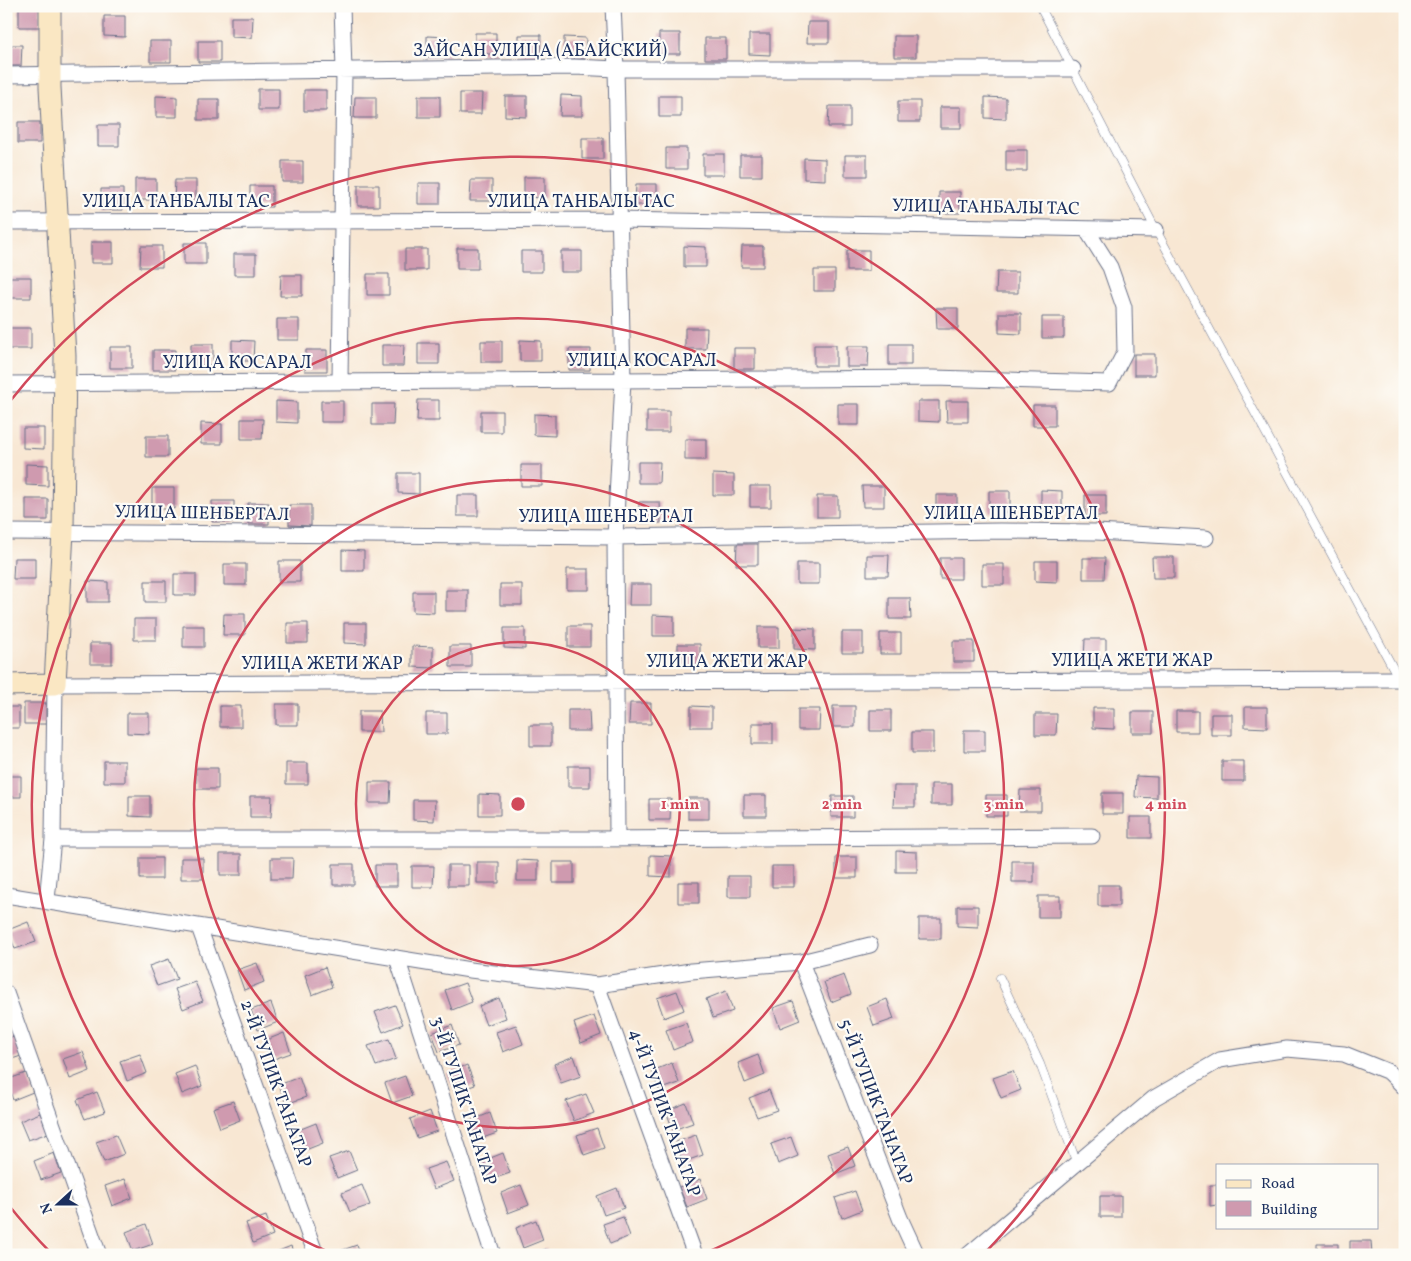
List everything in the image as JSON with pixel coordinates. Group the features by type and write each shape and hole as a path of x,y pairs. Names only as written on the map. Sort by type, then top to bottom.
{"street":[{"path":"47,900 53,839 55,684 63,531 65,356 50,76 50,6"},
{"path":"340,381 344,71 342,6"},
{"path":"613,6 623,380 615,536 617,838"},
{"name":"ЗАЙСАН УЛИЦА (АБАЙСКИЙ)","path":"6,76 575,67 616,69 1074,69"},
{"name":"УЛИЦА ТАНБАЛЫ ТАС","path":"6,222 618,220 1156,230"},
{"name":"УЛИЦА КОСАРАЛ","path":"6,384 932,378 1109,383 1125,352 1124,307 1110,267 1086,229"},
{"name":"УЛИЦА ШЕНБЕРТАЛ","path":"6,532 615,536 1000,531 1096,532 1206,538"},
{"name":"УЛИЦА ЖЕТИ ЖАР","path":"55,684 616,682 1402,684"},
{"path":"6,685 55,684"},
{"path":"53,839 1092,836"},
{"path":"6,894 470,970 597,985 691,971 801,962 870,945"},
{"name":"2-Й ТУПИК ТАНАТАР","path":"199,926 316,1255"},
{"name":"3-Й ТУПИК ТАНАТАР","path":"398,958 493,1255"},
{"name":"5-Й ТУПИК ТАНАТАР","path":"801,962 896,1209 917,1255"},
{"name":"4-Й ТУПИК ТАНАТАР","path":"597,985 695,1255"},
{"path":"6,993 99,1255"},
{"path":"968,1255 1076,1161 1154,1098 1220,1060 1287,1049 1344,1054 1389,1072 1405,1088"}],"lane":[{"path":"1040,6 1156,230 1402,684"},
{"path":"1000,978 1040,1064 1076,1161"}],"building":[{"path":"19,6 40,6 40,27 19,27"},
{"path":"104,16 125,16 125,37 104,36"},
{"path":"231,17 253,17 252,38 231,37"},
{"path":"808,22 829,22 829,43 807,43"},
{"path":"475,33 496,33 496,54 475,54"},
{"path":"659,33 680,33 680,54 659,54"},
{"path":"749,34 770,34 770,55 749,54"},
{"path":"519,35 541,35 540,56 519,55"},
{"path":"427,36 448,37 448,57 427,57"},
{"path":"894,36 916,36 916,57 894,57"},
{"path":"564,37 586,38 585,59 564,58"},
{"path":"705,38 726,38 726,59 705,59"},
{"path":"150,41 171,41 171,62 150,62"},
{"path":"198,41 220,41 220,62 198,62"},
{"path":"6,45 22,45 21,66 6,66"},
{"path":"258,89 279,89 279,110 258,110"},
{"path":"304,90 326,90 326,111 304,111"},
{"path":"460,93 482,93 481,114 460,114"},
{"path":"561,95 582,96 582,116 560,116"},
{"path":"156,96 177,97 177,117 156,117"},
{"path":"418,96 440,96 440,117 418,117"},
{"path":"505,96 527,96 527,117 505,116"},
{"path":"659,96 681,96 681,117 659,117"},
{"path":"355,97 376,97 376,118 354,118"},
{"path":"985,97 1006,98 1006,119 985,118"},
{"path":"198,99 219,99 219,120 198,120"},
{"path":"898,101 920,101 920,122 898,122"},
{"path":"829,106 850,106 850,127 828,127"},
{"path":"940,107 961,107 961,128 940,128"},
{"path":"18,122 40,122 40,143 18,143"},
{"path":"98,125 119,125 119,146 98,146"},
{"path":"582,138 603,138 603,159 582,159"},
{"path":"666,148 687,148 687,169 666,169"},
{"path":"1006,150 1027,150 1027,171 1006,171"},
{"path":"703,154 724,154 724,175 703,175"},
{"path":"740,155 762,155 762,176 740,176"},
{"path":"845,155 867,155 867,176 845,176"},
{"path":"804,158 825,159 825,180 804,179"},
{"path":"282,161 303,161 303,182 282,182"},
{"path":"524,177 545,177 545,198 524,197"},
{"path":"135,179 156,179 156,200 135,200"},
{"path":"175,180 196,180 196,201 174,201"},
{"path":"471,180 492,180 492,201 470,201"},
{"path":"418,183 440,183 440,204 418,204"},
{"path":"636,184 657,184 657,205 635,205"},
{"path":"358,185 379,185 379,206 358,206"},
{"path":"250,186 272,186 272,207 250,207"},
{"path":"101,189 123,189 123,210 101,210"},
{"path":"939,192 960,192 960,213 939,213"},
{"path":"91,242 113,242 113,263 91,263"},
{"path":"184,243 206,243 206,264 184,264"},
{"path":"141,246 162,246 162,267 140,267"},
{"path":"684,246 706,247 706,267 684,267"},
{"path":"742,246 763,246 763,267 741,267"},
{"path":"457,248 478,248 478,269 457,269"},
{"path":"405,249 427,249 427,270 405,270"},
{"path":"847,250 869,250 869,271 847,271"},
{"path":"521,251 542,251 542,272 521,272"},
{"path":"561,251 582,251 582,272 561,272"},
{"path":"234,254 256,254 256,275 234,275"},
{"path":"814,270 835,270 835,291 814,291"},
{"path":"997,272 1018,272 1018,293 996,293"},
{"path":"367,274 389,274 389,295 367,295"},
{"path":"281,275 302,275 302,296 280,296"},
{"path":"10,277 31,277 31,298 10,298"},
{"path":"936,308 958,308 958,329 937,329"},
{"path":"999,313 1021,313 1021,334 999,333"},
{"path":"1042,317 1064,317 1064,338 1042,338"},
{"path":"277,319 299,319 299,340 277,340"},
{"path":"9,328 31,328 31,349 9,349"},
{"path":"685,328 707,328 706,349 685,349"},
{"path":"232,340 254,341 253,361 232,361"},
{"path":"520,340 541,341 541,361 520,361"},
{"path":"481,341 502,341 502,362 481,362"},
{"path":"418,343 439,343 439,364 418,364"},
{"path":"191,344 213,344 213,365 191,365"},
{"path":"889,344 911,344 911,365 889,365"},
{"path":"382,345 404,345 403,366 382,366"},
{"path":"814,345 836,345 836,366 814,366"},
{"path":"847,346 869,346 868,367 847,367"},
{"path":"110,347 132,347 132,368 110,368"},
{"path":"734,348 755,348 755,369 734,369"},
{"path":"569,349 591,349 590,370 569,370"},
{"path":"153,350 175,350 175,370 153,370"},
{"path":"306,350 327,350 327,371 305,371"},
{"path":"1134,354 1155,354 1155,375 1134,375"},
{"path":"418,400 439,400 439,421 417,421"},
{"path":"276,401 297,402 297,423 276,422"},
{"path":"321,401 343,401 343,422 321,422"},
{"path":"918,401 939,401 939,422 918,421"},
{"path":"946,401 968,401 968,422 947,422"},
{"path":"372,404 394,404 393,425 372,425"},
{"path":"838,404 859,404 859,425 838,425"},
{"path":"1033,405 1055,405 1055,426 1033,426"},
{"path":"481,411 502,411 502,432 481,432"},
{"path":"647,411 669,411 669,432 647,432"},
{"path":"534,414 555,415 555,436 534,435"},
{"path":"241,419 263,419 262,439 241,439"},
{"path":"201,423 222,424 222,444 201,444"},
{"path":"23,428 44,428 44,449 23,448"},
{"path":"146,436 168,436 168,457 146,457"},
{"path":"685,439 706,439 706,460 685,460"},
{"path":"638,462 660,462 659,483 638,483"},
{"path":"26,464 48,465 48,486 26,485"},
{"path":"521,465 542,465 542,486 521,486"},
{"path":"398,473 419,473 419,494 398,493"},
{"path":"713,474 734,475 734,495 713,495"},
{"path":"750,486 771,486 771,507 750,507"},
{"path":"862,486 884,486 884,507 863,507"},
{"path":"152,488 174,488 174,509 152,509"},
{"path":"1041,490 1062,491 1062,511 1041,511"},
{"path":"989,491 1010,491 1010,512 989,512"},
{"path":"457,495 478,495 478,516 457,516"},
{"path":"936,495 957,495 957,516 936,516"},
{"path":"1085,495 1106,495 1106,516 1085,516"},
{"path":"817,496 838,496 838,517 817,517"},
{"path":"26,499 48,499 48,520 26,520"},
{"path":"212,501 234,501 234,522 212,522"},
{"path":"639,502 660,502 661,523 639,523"},
{"path":"248,503 269,503 269,524 248,524"},
{"path":"289,505 311,505 311,526 289,525"},
{"path":"737,544 758,544 758,565 736,565"},
{"path":"342,550 364,551 364,571 342,571"},
{"path":"867,555 889,555 888,576 867,576"},
{"path":"1152,557 1174,557 1174,578 1153,578"},
{"path":"14,558 35,558 35,579 13,579"},
{"path":"940,558 961,558 961,579 940,579"},
{"path":"1083,558 1105,558 1104,579 1083,579"},
{"path":"279,561 300,561 300,582 279,582"},
{"path":"1035,561 1057,561 1057,582 1035,581"},
{"path":"797,563 819,563 819,584 797,584"},
{"path":"224,564 246,564 246,585 224,585"},
{"path":"982,564 1004,564 1004,585 982,585"},
{"path":"567,569 589,569 589,590 567,590"},
{"path":"174,574 196,574 196,595 174,595"},
{"path":"87,581 108,582 108,602 87,602"},
{"path":"145,581 166,581 166,602 145,602"},
{"path":"500,584 522,584 522,605 500,605"},
{"path":"630,584 651,584 651,605 629,605"},
{"path":"446,590 468,590 468,611 446,611"},
{"path":"413,592 434,592 434,613 413,612"},
{"path":"889,598 910,598 911,619 889,619"},
{"path":"224,614 245,614 245,635 223,635"},
{"path":"653,615 674,616 674,636 653,636"},
{"path":"134,619 156,619 156,640 134,640"},
{"path":"287,623 308,623 308,643 287,643"},
{"path":"344,623 366,623 366,644 344,643"},
{"path":"183,626 204,626 204,647 183,647"},
{"path":"568,626 590,626 590,647 568,647"},
{"path":"758,627 779,627 779,648 758,648"},
{"path":"504,628 525,628 525,649 504,648"},
{"path":"794,628 815,629 815,650 794,649"},
{"path":"842,632 863,632 863,653 842,653"},
{"path":"880,633 901,633 901,654 880,654"},
{"path":"1085,639 1106,639 1106,660 1084,660"},
{"path":"953,641 974,641 974,662 953,662"},
{"path":"90,643 112,643 112,664 90,664"},
{"path":"678,644 700,644 700,665 678,665"},
{"path":"412,646 433,647 433,668 412,667"},
{"path":"450,646 471,646 471,667 450,667"},
{"path":"24,703 46,703 46,724 24,724"},
{"path":"630,703 651,703 651,724 629,724"},
{"path":"276,704 298,704 298,725 276,725"},
{"path":"220,706 241,706 241,727 220,727"},
{"path":"691,706 712,707 712,727 691,727"},
{"path":"833,706 855,706 855,727 833,727"},
{"path":"6,707 19,707 19,728 6,728"},
{"path":"1245,707 1267,707 1267,728 1245,727"},
{"path":"1093,708 1114,708 1114,729 1093,728"},
{"path":"798,709 820,709 819,730 798,730"},
{"path":"568,710 589,710 590,731 568,731"},
{"path":"870,710 891,710 891,731 870,731"},
{"path":"359,711 380,711 381,732 359,732"},
{"path":"1176,711 1198,711 1198,732 1176,732"},
{"path":"1132,712 1153,712 1153,733 1132,733"},
{"path":"127,713 149,713 149,734 127,733"},
{"path":"426,713 447,713 447,734 426,734"},
{"path":"1035,714 1057,714 1056,735 1035,735"},
{"path":"1211,714 1232,714 1232,735 1211,735"},
{"path":"752,723 773,723 773,744 752,744"},
{"path":"530,725 551,725 551,746 530,746"},
{"path":"964,730 985,730 985,751 964,751"},
{"path":"912,732 933,732 933,753 912,753"},
{"path":"104,761 125,761 125,782 104,782"},
{"path":"1222,761 1244,761 1244,781 1222,781"},
{"path":"286,763 308,763 308,784 286,784"},
{"path":"568,766 590,766 590,787 568,787"},
{"path":"196,768 218,768 218,789 196,789"},
{"path":"6,776 21,776 21,797 6,797"},
{"path":"1136,776 1157,777 1157,798 1135,797"},
{"path":"369,782 391,782 390,803 369,803"},
{"path":"931,784 952,784 952,805 931,805"},
{"path":"894,786 915,786 915,807 893,807"},
{"path":"1020,790 1041,790 1041,811 1019,811"},
{"path":"1102,793 1123,793 1123,814 1102,814"},
{"path":"479,794 500,795 500,815 479,815"},
{"path":"744,795 766,795 766,816 744,816"},
{"path":"986,795 1007,795 1007,816 986,816"},
{"path":"129,796 150,796 150,817 129,816"},
{"path":"250,796 272,796 271,817 250,817"},
{"path":"832,796 853,796 853,817 831,817"},
{"path":"688,798 709,798 709,819 688,819"},
{"path":"649,799 671,799 670,820 649,820"},
{"path":"413,800 435,800 434,821 413,820"},
{"path":"1130,817 1151,817 1151,838 1130,838"},
{"path":"896,851 917,852 917,872 896,872"},
{"path":"220,854 241,854 241,875 220,875"},
{"path":"650,855 671,856 671,877 650,876"},
{"path":"836,857 857,857 857,878 836,878"},
{"path":"140,858 162,858 162,879 140,879"},
{"path":"181,858 203,858 203,879 181,879"},
{"path":"271,858 293,858 292,879 271,879"},
{"path":"517,860 538,861 538,881 517,881"},
{"path":"1012,861 1034,861 1034,882 1012,882"},
{"path":"477,862 499,862 499,883 477,883"},
{"path":"553,862 574,862 574,883 553,883"},
{"path":"333,864 354,864 354,885 333,885"},
{"path":"375,865 397,865 397,886 375,886"},
{"path":"448,865 469,865 469,886 448,886"},
{"path":"412,866 434,866 433,887 412,887"},
{"path":"772,866 794,866 794,887 772,887"},
{"path":"728,876 750,876 750,897 728,897"},
{"path":"678,882 699,882 699,903 678,903"},
{"path":"1098,885 1119,885 1119,906 1098,906"},
{"path":"1038,896 1060,896 1060,917 1038,917"},
{"path":"957,906 978,906 978,927 957,926"},
{"path":"919,918 941,918 941,939 919,939"},
{"path":"28,922 36,942 15,949 8,930"},
{"path":"169,959 177,979 157,986 149,966"},
{"path":"257,963 264,982 244,990 237,970"},
{"path":"325,967 332,987 312,995 305,975"},
{"path":"844,975 851,994 831,1002 824,982"},
{"path":"195,982 203,1001 183,1009 175,989"},
{"path":"465,983 472,1002 452,1010 445,990"},
{"path":"677,991 684,1010 664,1018 657,998"},
{"path":"726,991 733,1011 713,1018 706,999"},
{"path":"499,998 506,1018 486,1025 479,1006"},
{"path":"887,999 894,1019 874,1026 867,1007"},
{"path":"793,1001 800,1020 780,1028 773,1008"},
{"path":"271,1003 278,1022 258,1030 251,1010"},
{"path":"395,1005 403,1024 383,1032 375,1012"},
{"path":"594,1016 601,1035 581,1043 574,1023"},
{"path":"686,1023 693,1042 673,1050 666,1030"},
{"path":"452,1025 459,1045 439,1052 432,1033"},
{"path":"516,1025 523,1044 503,1052 496,1032"},
{"path":"284,1033 291,1053 271,1060 264,1041"},
{"path":"14,1036 21,1056 6,1061 6,1039"},
{"path":"389,1039 396,1059 376,1066 368,1046"},
{"path":"83,1052 90,1071 70,1079 63,1059"},
{"path":"140,1054 147,1073 127,1081 120,1061"},
{"path":"758,1055 765,1075 745,1083 738,1063"},
{"path":"574,1056 581,1076 561,1083 554,1064"},
{"path":"672,1063 679,1083 659,1090 652,1071"},
{"path":"467,1065 475,1085 455,1092 447,1073"},
{"path":"195,1066 202,1086 182,1094 175,1074"},
{"path":"1013,1071 1021,1090 1001,1098 993,1078"},
{"path":"26,1073 33,1092 13,1100 6,1080"},
{"path":"405,1076 412,1096 392,1103 385,1083"},
{"path":"299,1077 306,1097 286,1104 279,1085"},
{"path":"769,1090 777,1110 757,1117 749,1098"},
{"path":"97,1092 105,1112 85,1119 77,1100"},
{"path":"586,1094 594,1113 574,1121 566,1101"},
{"path":"233,1101 240,1120 220,1128 213,1108"},
{"path":"686,1103 693,1123 673,1130 666,1111"},
{"path":"430,1111 437,1131 417,1138 410,1119"},
{"path":"40,1113 48,1133 28,1140 20,1121"},
{"path":"490,1113 497,1133 477,1140 470,1121"},
{"path":"316,1123 323,1143 303,1151 296,1131"},
{"path":"597,1128 604,1148 584,1155 577,1135"},
{"path":"116,1135 124,1154 104,1162 96,1142"},
{"path":"696,1135 703,1155 683,1162 676,1142"},
{"path":"791,1137 798,1156 778,1164 771,1144"},
{"path":"848,1147 855,1166 835,1174 828,1154"},
{"path":"349,1151 357,1170 337,1178 329,1158"},
{"path":"54,1153 61,1173 41,1180 34,1161"},
{"path":"503,1153 510,1173 490,1180 483,1161"},
{"path":"446,1162 454,1181 434,1189 426,1169"},
{"path":"125,1179 132,1198 112,1206 105,1186"},
{"path":"700,1179 707,1199 687,1207 679,1187"},
{"path":"362,1185 370,1205 350,1212 342,1193"},
{"path":"521,1185 529,1205 508,1213 501,1193"},
{"path":"1210,1185 1216,1185 1216,1205 1210,1206"},
{"path":"617,1188 624,1208 604,1215 597,1196"},
{"path":"855,1191 862,1210 842,1218 835,1198"},
{"path":"1100,1196 1121,1196 1121,1217 1100,1217"},
{"path":"266,1216 273,1235 253,1243 246,1223"},
{"path":"623,1217 630,1236 610,1244 603,1224"},
{"path":"536,1220 543,1240 523,1248 516,1228"},
{"path":"146,1224 153,1244 133,1251 126,1232"},
{"path":"1350,1241 1371,1241 1372,1255 1350,1255"},
{"path":"1317,1244 1338,1244 1338,1255 1317,1255"},
{"path":"357,1245 360,1255 337,1255 337,1252"},
{"path":"291,1246 294,1255 269,1255"},
{"path":"546,1249 549,1255 531,1255"}]}
